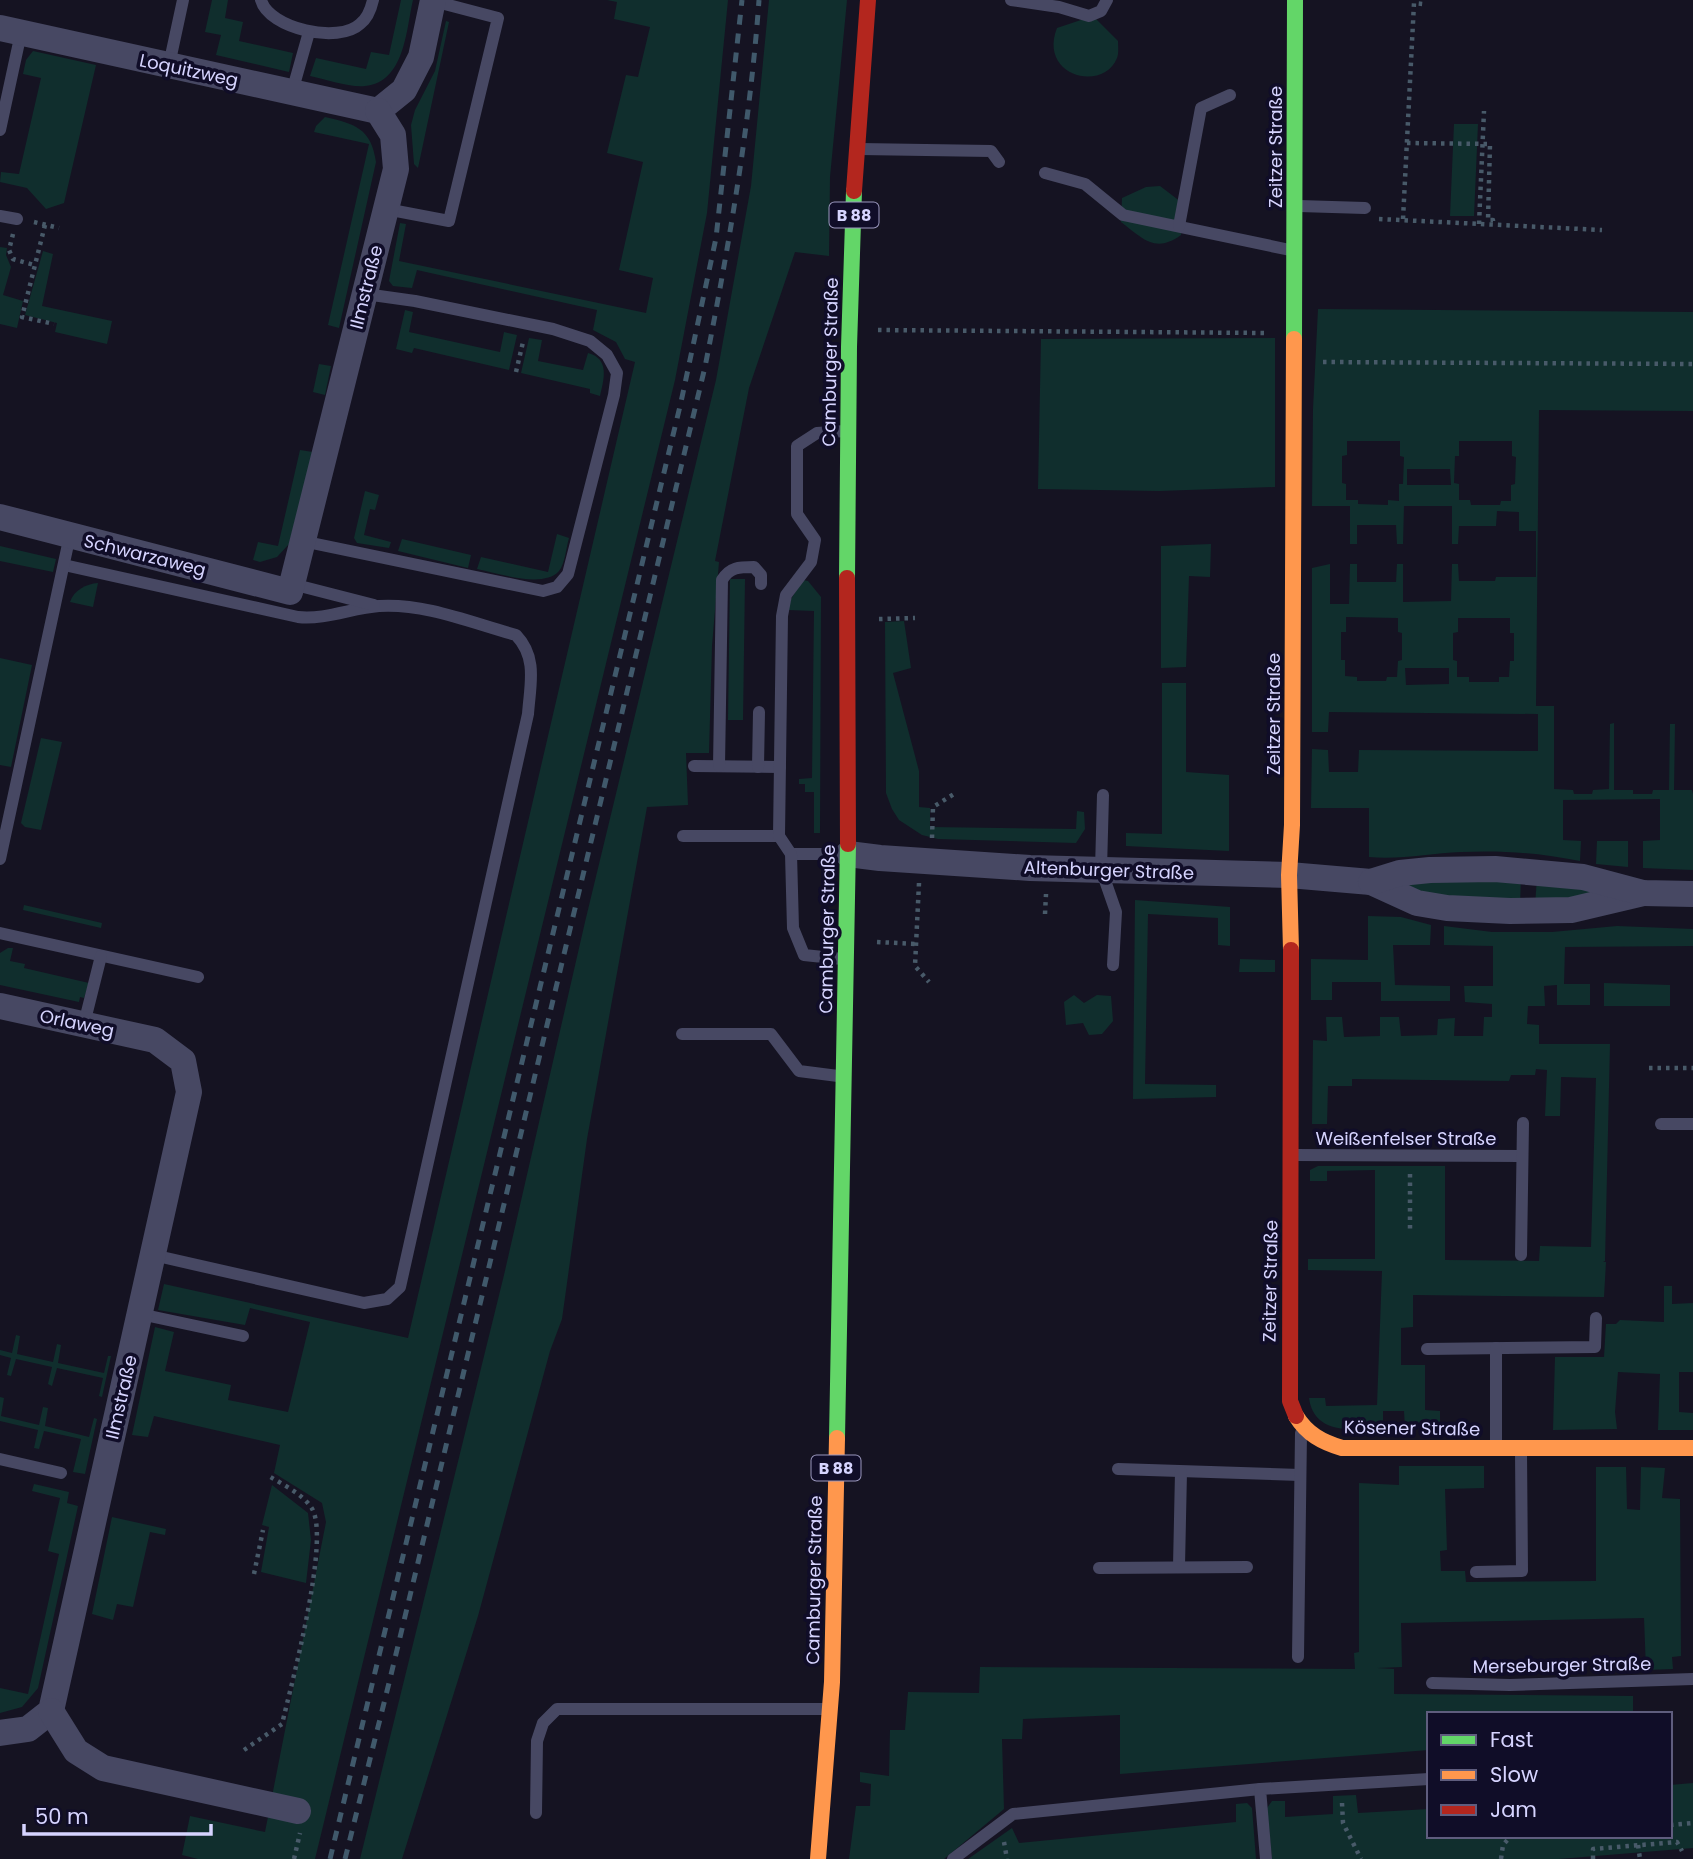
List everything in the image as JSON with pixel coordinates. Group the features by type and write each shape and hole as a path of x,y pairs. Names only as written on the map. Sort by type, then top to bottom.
{"main road":[{"name":"Camburger Straße","path":"818,1859 831,1709 848,854 838,541 848,431 856,148 868,0"},
{"name":"Zeitzer Straße","path":"1295,0 1288,1386 1294,1414 1301,1425"},
{"name":"Kösener Straße","path":"1301,1425 1325,1443 1342,1448 1693,1448"}],"street":[{"path":"377,111 404,90 421,57 433,1"},
{"name":"Loquitzweg","path":"10,31 377,111"},
{"name":"Ilmstraße","path":"291,588 396,169 393,135 377,111"},
{"name":"Schwarzaweg","path":"0,517 291,588"},
{"name":"Altenburger Straße","path":"848,854 926,852 1101,869 1289,875 1371,882 1417,903 1447,908 1571,910 1643,893"},
{"name":"Altenburger Straße","path":"1371,882 1400,873 1495,869 1583,877 1643,893 1693,894"},
{"name":"Orlaweg","path":"0,1006 155,1040"},
{"name":"Ilmstraße","path":"51,1711 189,1092 183,1061 155,1040"},
{"path":"0,1733 29,1730 51,1711 76,1751 103,1768 298,1811"}],"lane":[{"path":"169,65 183,0"},
{"path":"261,0 263,7 278,21 309,32 340,33 359,26 370,12 373,0"},
{"path":"1011,0 1059,7 1090,16 1101,11 1107,0"},
{"path":"386,209 449,221 498,19 433,1"},
{"path":"0,130 10,31"},
{"path":"292,92 309,32"},
{"path":"1178,226 1201,108 1230,95"},
{"path":"856,148 991,151 999,162"},
{"path":"1045,173 1085,184 1123,215 1294,251"},
{"path":"1294,206 1365,208"},
{"path":"0,216 17,219"},
{"path":"302,541 543,591 557,587 568,573 614,395 617,373 607,355 590,341 526,324 415,301 365,294"},
{"path":"846,959 804,954 793,928 791,854 779,836 782,616 786,595 811,562 815,540 797,514 797,446 817,433 848,431"},
{"path":"0,859 70,535"},
{"path":"815,540 838,541"},
{"path":"64,565 298,617 311,618 378,606"},
{"path":"719,766 722,580 727,572 736,567 754,567 761,575 761,584"},
{"path":"153,1255 364,1303 387,1299 400,1287 528,714 532,664 526,646 516,635 425,609 378,606 291,588"},
{"path":"758,767 759,712"},
{"path":"694,766 780,767"},
{"path":"1104,795 1101,869 1116,912 1113,965"},
{"path":"683,836 779,836"},
{"path":"791,854 848,854"},
{"path":"0,933 198,977"},
{"path":"83,1024 101,956"},
{"path":"682,1034 771,1034 799,1071 842,1077"},
{"name":"Weißenfelser Straße","path":"1521,1255 1523,1123"},
{"path":"1661,1124 1693,1124"},
{"name":"Weißenfelser Straße","path":"1291,1155 1521,1156"},
{"path":"139,1314 243,1336"},
{"path":"1427,1349 1595,1347 1596,1318"},
{"name":"Kösener Straße","path":"1496,1348 1496,1448"},
{"path":"1298,1657 1301,1425"},
{"path":"1476,1572 1522,1571 1521,1448"},
{"path":"0,1459 61,1473"},
{"path":"1118,1469 1300,1475"},
{"path":"1179,1566 1181,1472"},
{"path":"1100,1568 1247,1567"},
{"name":"Merseburger Straße","path":"1432,1683 1510,1685 1693,1679"},
{"path":"536,1813 537,1741 543,1723 558,1709 831,1709"},
{"path":"953,1859 1013,1814 1260,1789 1427,1779"},
{"path":"1260,1789 1266,1859"}],"path":[{"path":"1403,219 1414,4 1423,4"},
{"path":"1479,224 1484,111"},
{"path":"1407,143 1490,144 1488,220 1493,220 1493,225"},
{"path":"34,265 13,259 9,250 17,219 59,228"},
{"path":"1377,219 1602,230"},
{"path":"45,225 22,317 54,324"},
{"path":"516,372 526,324"},
{"path":"870,330 1293,334"},
{"path":"1294,362 1693,364"},
{"path":"878,619 915,618"},
{"path":"929,982 915,966 926,852 933,807 954,794"},
{"path":"877,942 916,944"},
{"path":"1649,1068 1693,1068"},
{"path":"1410,1156 1410,1229"},
{"path":"244,1750 282,1724 312,1593 317,1521 311,1507 291,1489 267,1475"},
{"path":"254,1574 263,1530"},
{"path":"1342,1784 1343,1823 1361,1859"},
{"path":"1672,1825 1693,1823"},
{"path":"1501,1859 1503,1845 1509,1838"},
{"path":"1629,1838 1630,1846"},
{"path":"1592,1859 1593,1849 1638,1845 1677,1842 1682,1852"},
{"path":"1638,1845 1640,1859"}],"green space":[{"path":"212,0 228,0 225,18 243,22 239,41 293,53 289,72 216,55 221,35 205,32"},
{"path":"401,0 413,0 401,53 388,75 365,86 345,85 310,76 316,58 366,69 371,52 389,55"},
{"path":"607,0 728,0 707,213 675,380 315,1859 198,1859 182,1855 190,1816 265,1832 326,1522 322,1503 274,1473 280,1445 154,1416 148,1437 132,1435 155,1327 174,1332 165,1371 231,1385 228,1400 288,1412 310,1322 250,1308 245,1325 158,1310 164,1284 408,1338 635,362 625,359 616,342 593,330 597,310 417,270 412,288 393,286 389,281 400,223 406,224 399,261 646,313 653,278 619,270 643,162 607,153 626,75 638,77 650,27 614,19 617,2"},
{"path":"769,0 847,0 830,177 829,256 795,252 749,388 715,561 719,562 712,646 709,753 686,753 688,805 647,807 587,1139 562,1319 550,1351 478,1616 402,1859 360,1859 504,1275 585,922 716,380 751,186"},
{"path":"1096,19 1118,41 1117,58 1110,69 1099,75 1087,77 1075,74 1064,68 1056,58 1054,45 1057,28 1081,20"},
{"path":"446,21 449,22 418,168 414,164 411,125 415,110 435,71"},
{"path":"33,51 96,65 64,203 46,209 27,188 0,182 1,172 19,174 41,78 23,74 26,60"},
{"path":"325,117 360,129 370,142 376,162 339,328 328,325 369,144 314,132"},
{"path":"1454,124 1478,124 1474,216 1450,216"},
{"path":"1160,186 1181,202 1183,218 1181,235 1172,241 1156,243 1142,238 1121,222 1122,198 1146,187"},
{"path":"0,247 7,248 6,255 11,267 3,295 23,301 17,328 0,324"},
{"path":"43,251 53,254 42,306 112,321 107,344 55,332 57,323 25,315"},
{"path":"1318,309 1693,312 1693,411 1539,410 1536,706 1554,706 1554,789 1573,790 1574,794 1592,794 1593,790 1609,789 1610,724 1614,723 1614,790 1652,794 1653,790 1669,790 1670,724 1675,724 1674,790 1692,790 1693,794 1693,870 1643,868 1643,841 1660,840 1660,799 1563,800 1563,840 1581,841 1580,861 1491,851 1392,858 1369,857 1369,808 1311,808 1312,749 1328,750 1329,772 1358,772 1359,750 1538,751 1538,714 1329,712 1328,732 1312,732 1312,568 1330,564 1330,604 1349,604 1350,564 1357,564 1357,582 1396,582 1397,564 1403,564 1403,602 1451,601 1452,564 1458,564 1459,581 1536,577 1536,531 1519,531 1519,512 1497,511 1496,526 1459,526 1458,544 1452,544 1452,506 1404,506 1403,544 1397,544 1396,525 1357,525 1357,544 1350,544 1350,506 1312,506","holes":["1347,441 1400,441 1400,456 1404,457 1399,501 1388,500 1388,505 1358,504 1358,500 1346,500 1346,484 1342,483 1342,456 1347,455","1459,441 1512,441 1512,456 1516,457 1511,501 1501,501 1500,505 1471,505 1470,500 1459,500 1459,484 1454,483 1455,456 1459,456","1407,469 1450,469 1451,485 1407,485","1346,617 1398,618 1398,632 1402,633 1402,660 1398,661 1397,677 1387,677 1386,681 1357,681 1357,677 1345,676 1345,660 1341,660 1341,632 1346,632","1458,618 1510,618 1510,633 1514,633 1514,661 1510,661 1509,677 1499,677 1499,682 1469,682 1469,677 1457,677 1457,661 1453,660 1453,633 1458,632","1405,668 1449,668 1449,684 1406,685"]},
{"path":"405,310 413,312 409,332 500,352 504,332 517,335 509,370 414,348 412,353 396,349"},
{"path":"529,338 542,340 538,361 583,370 588,353 600,360 604,370 600,396 590,393 590,389 521,373"},
{"path":"1275,338 1275,487 1159,491 1038,489 1041,339"},
{"path":"319,364 331,366 325,395 313,392"},
{"path":"300,450 313,452 289,544 277,557 260,562 253,560 258,542 278,546"},
{"path":"365,491 379,495 375,510 370,509 364,535 391,542 389,548 357,543 354,538"},
{"path":"557,534 569,538 561,568 552,576 542,579 520,578 477,569 481,557 548,572"},
{"path":"402,539 471,555 468,568 398,551"},
{"path":"1211,544 1210,577 1189,576 1186,667 1161,668 1161,546"},
{"path":"0,546 56,559 53,572 0,561"},
{"path":"730,579 745,579 743,720 728,720"},
{"path":"803,580 808,581 821,597 820,833 814,833 814,792 805,792 805,784 799,784 799,779 812,778 814,611 788,610 791,599"},
{"path":"98,583 93,607 70,602 81,588"},
{"path":"904,621 911,668 893,673 919,771 919,807 930,808 930,827 1076,829 1077,811 1084,812 1085,829 1076,843 938,839 922,835 899,820 886,793 885,622"},
{"path":"0,658 32,665 11,767 0,765"},
{"path":"1162,683 1186,683 1186,772 1229,775 1229,851 1126,846 1126,833 1162,834"},
{"path":"41,738 62,742 41,830 25,827 21,823"},
{"path":"1597,841 1628,841 1628,867 1596,864"},
{"path":"1521,876 1520,906 1427,897 1402,883"},
{"path":"1537,877 1598,892 1535,906"},
{"path":"1135,900 1230,907 1230,946 1218,945 1218,918 1148,914 1145,1084 1216,1085 1216,1097 1133,1099"},
{"path":"24,905 102,923 101,928 23,910"},
{"path":"1368,916 1401,917 1431,925 1430,945 1393,945 1395,985 1450,986 1450,1001 1381,1001 1381,982 1332,982 1332,1000 1311,1000 1311,959 1368,960"},
{"path":"1444,926 1492,932 1552,932 1617,926 1693,929 1693,946 1565,947 1564,984 1590,984 1590,1005 1557,1005 1557,985 1544,986 1545,1006 1528,1006 1527,1024 1539,1025 1539,1044 1610,1044 1604,1297 1413,1295 1413,1327 1401,1328 1401,1365 1425,1365 1425,1410 1440,1411 1440,1428 1405,1428 1404,1411 1383,1411 1383,1428 1337,1428 1319,1419 1312,1410 1309,1398 1325,1398 1326,1406 1377,1405 1382,1271 1308,1270 1308,1259 1375,1259 1375,1170 1327,1171 1327,1181 1310,1181 1310,1170 1318,1166 1445,1166 1445,1260 1539,1261 1540,1246 1591,1247 1596,1078 1561,1077 1560,1116 1545,1116 1547,1070 1536,1069 1535,1075 1511,1075 1509,1081 1352,1079 1352,1086 1328,1086 1327,1124 1312,1124 1313,1040 1327,1041 1326,1017 1342,1017 1344,1037 1380,1036 1380,1017 1399,1017 1401,1036 1437,1035 1438,1019 1455,1018 1454,1036 1483,1036 1484,1017 1492,1017 1492,1004 1465,1002 1464,986 1493,986 1493,946 1444,945"},
{"path":"13,948 10,961 25,964 24,968 89,983 84,998 80,997 79,1002 0,985 0,953"},
{"path":"1240,959 1275,960 1275,972 1239,972"},
{"path":"1604,983 1670,985 1670,1006 1604,1006"},
{"path":"1074,995 1084,1003 1097,995 1111,996 1113,1021 1102,1034 1089,1035 1083,1023 1066,1025 1064,1002"},
{"path":"1664,1286 1672,1286 1672,1304 1693,1303 1693,1372 1679,1372 1679,1412 1693,1413 1693,1430 1658,1430 1660,1374 1618,1372 1615,1412 1617,1429 1553,1430 1555,1357 1604,1357 1606,1324 1616,1324 1620,1320 1664,1322"},
{"path":"16,1335 20,1336 17,1354 53,1362 57,1344 61,1345 58,1363 104,1373 108,1356 111,1356 102,1397 99,1396 103,1378 57,1368 52,1386 48,1384 52,1367 16,1359 11,1376 7,1375 11,1358 0,1355 0,1350 12,1353"},
{"path":"0,1397 4,1398 1,1416 39,1425 43,1407 48,1408 45,1426 89,1437 94,1418 97,1419 85,1474 73,1472 81,1439 44,1431 39,1449 34,1448 38,1430 0,1421"},
{"path":"1399,1466 1484,1466 1484,1488 1445,1489 1447,1550 1440,1551 1441,1571 1465,1571 1466,1582 1596,1581 1596,1467 1626,1467 1627,1509 1640,1510 1641,1467 1665,1468 1662,1498 1680,1499 1681,1656 1672,1657 1673,1669 1646,1670 1644,1618 1401,1623 1402,1667 1377,1668 1394,1669 1394,1694 1633,1696 1633,1712 1427,1712 1427,1750 1120,1774 1120,1715 1023,1719 1022,1739 1002,1739 1004,1809 944,1859 849,1859 856,1806 870,1806 871,1784 860,1782 860,1772 889,1776 890,1730 905,1730 908,1692 979,1693 980,1667 1355,1669 1354,1653 1359,1652 1359,1483 1399,1485"},
{"path":"34,1484 69,1492 67,1503 78,1506 38,1688 22,1707 0,1713 0,1688 28,1694 59,1554 48,1551 60,1498 32,1491"},
{"path":"272,1485 308,1513 311,1540 306,1583 261,1572 269,1527 262,1525"},
{"path":"112,1517 166,1529 165,1535 150,1532 133,1607 117,1604 113,1620 92,1614"},
{"path":"1693,1783 1693,1848 1559,1859 1272,1859 1267,1808 1272,1801 1285,1801 1285,1817 1333,1814 1333,1796 1356,1795 1358,1813 1427,1809 1427,1838 1672,1838 1672,1785"},
{"path":"1247,1803 1252,1808 1256,1859 968,1859 1012,1828 1019,1843 1236,1822 1236,1804"}],"railway":[{"path":"330,1859 681,402 716,238 742,0"},
{"path":"345,1859 705,367 738,184 759,0"}],"traffic: fast":[{"path":"1294,339 1295,0"},
{"path":"847,578 849,347 854,191"},
{"path":"837,1438 848,844"}],"traffic: slow":[{"path":"1291,950 1289,875 1292,825 1294,339"},
{"path":"1296,1416 1305,1428 1316,1436 1342,1448 1693,1448"},
{"path":"818,1859 832,1682 837,1438"}],"traffic: jam":[{"path":"854,191 868,0"},
{"path":"847,578 848,844"},
{"path":"1291,950 1290,1401 1296,1416"}]}
